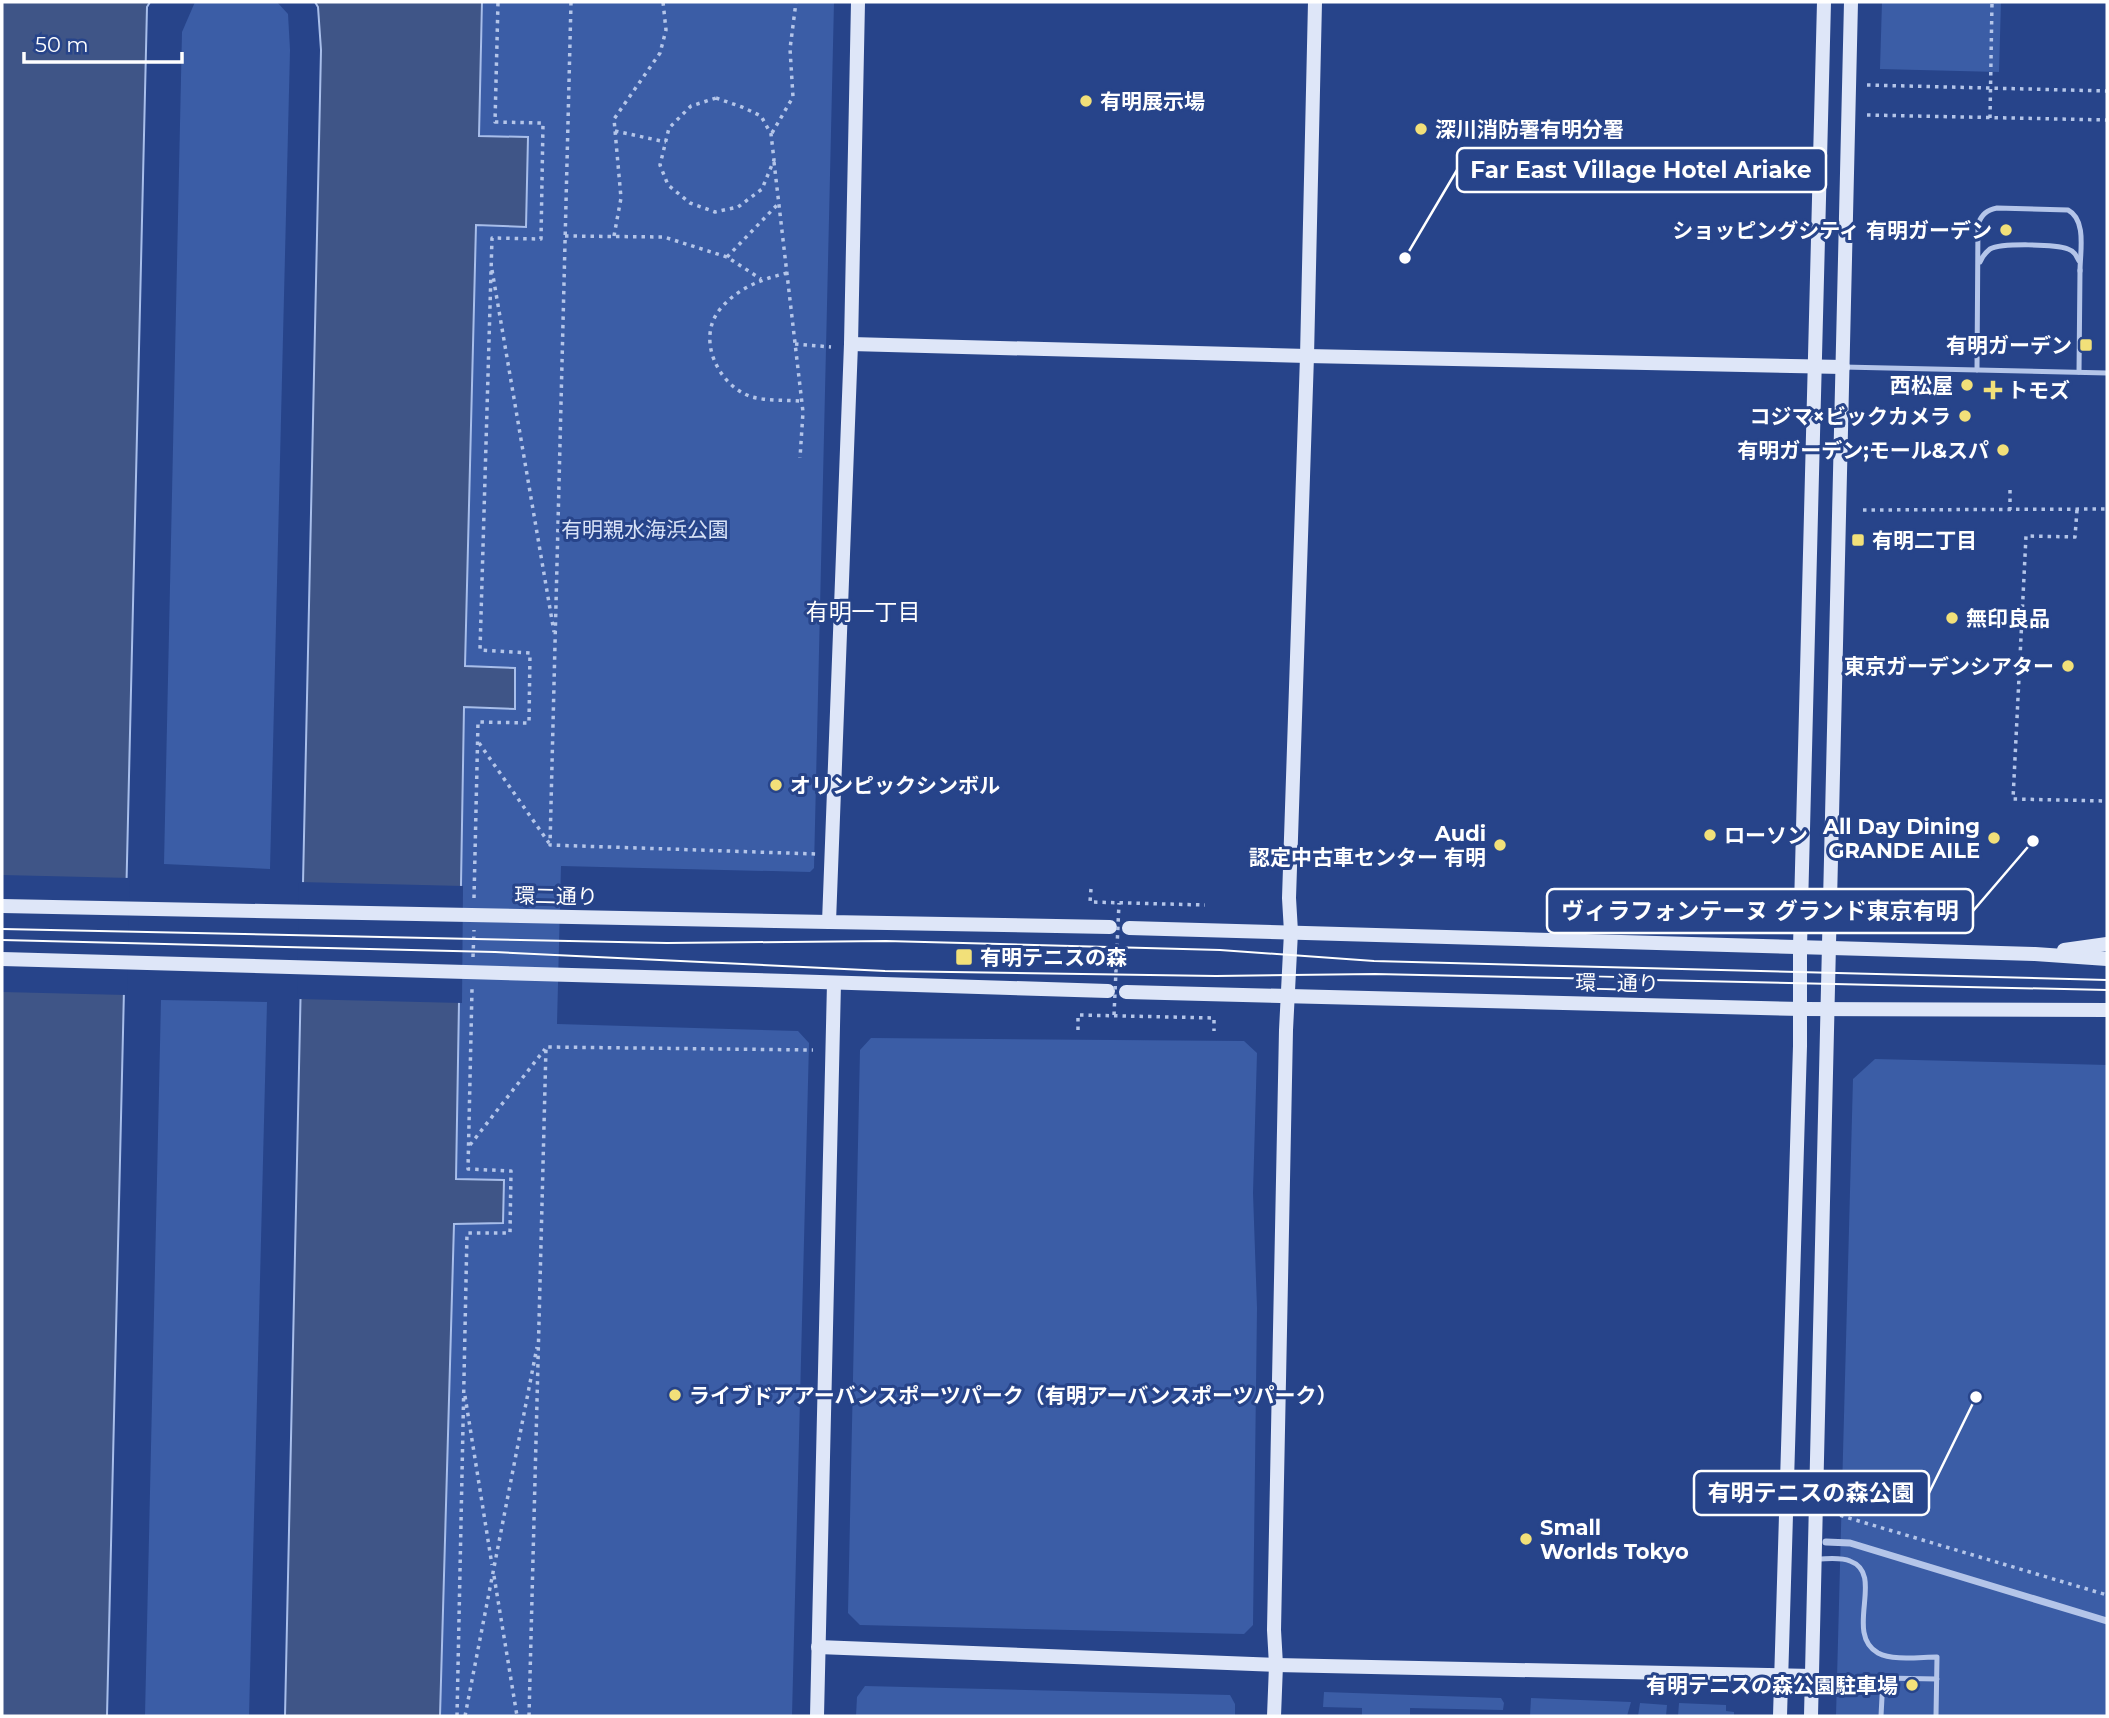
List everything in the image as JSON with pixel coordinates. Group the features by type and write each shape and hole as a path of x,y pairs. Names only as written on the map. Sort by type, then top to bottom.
{"street":[{"path":"829,922 850,344 858,2"},
{"path":"1273,1716 1290,885 1315,2"},
{"path":"1780,1716 1801,1009 1800,947 1824,2"},
{"path":"1811,1716 1851,2"},
{"path":"850,344 1843,367"},
{"name":"環二通り","path":"2,906 1110,927"},
{"name":"環二通り","path":"1129,928 2035,954 2107,959"},
{"path":"2035,954 2107,944"},
{"path":"2,959 1108,991"},
{"path":"817,1716 834,983"},
{"name":"環二通り","path":"1126,992 1801,1009 2107,1010"},
{"path":"1826,1542 1850,1543 2107,1621"},
{"path":"818,1647 1276,1665 1812,1676"}],"lane":[{"path":"1977,370 1979,224 1988,210 1997,208 2068,210 2078,218 2079,372"},
{"path":"1979,265 1983,255 2002,245 2060,247 2075,253 2080,271"},
{"path":"1843,367 2107,373"},
{"path":"1814,1559 1851,1561 1859,1566 1866,1586 1862,1630 1876,1652 1887,1656 1937,1657 1936,1716"},
{"path":"1881,1716 1882,1678 1937,1679"}],"path":[{"path":"474,909 478,722 529,723 530,653 480,650 492,238 541,239 543,123 495,122 498,2"},
{"path":"551,845 571,2"},
{"path":"614,236 621,198 614,119 660,53 666,30 663,2"},
{"path":"771,134 793,97 790,49 796,2"},
{"path":"1990,117 1992,2"},
{"path":"1867,85 2107,91"},
{"path":"774,160 762,189 738,207 715,212 690,203 668,184 660,165 669,128 691,106 716,98 761,116 771,134 802,401 800,458"},
{"path":"1867,115 2107,120"},
{"path":"615,131 666,142"},
{"path":"727,257 779,203"},
{"path":"565,236 664,237 727,257 761,279"},
{"path":"491,261 555,640"},
{"path":"787,274 761,279 719,310 711,331 712,358 722,379 751,397 802,401"},
{"path":"795,344 831,347"},
{"path":"2010,490 2010,510"},
{"path":"1863,510 2107,509"},
{"path":"2077,510 2075,537 2026,536 2013,799 2107,801"},
{"path":"478,741 551,845"},
{"path":"551,845 818,854"},
{"path":"1091,889 1090,902 1205,905"},
{"path":"1114,1015 1119,903"},
{"path":"473,965 474,923"},
{"path":"1088,958 1116,961"},
{"path":"457,1716 467,1233 510,1233 511,1171 468,1169 472,979"},
{"path":"1078,1030 1078,1015 1099,1014 1214,1018 1214,1031"},
{"path":"469,1146 546,1047"},
{"path":"546,1047 813,1050"},
{"path":"529,1716 546,1047"},
{"path":"465,1716 539,1336"},
{"path":"464,1387 517,1716"},
{"path":"1827,1512 2107,1595"}],"green space":[{"path":"195,2 277,2 288,14 290,50 270,869 164,864 182,32"},
{"name":"有明親水海浜公園","path":"483,2 834,2 814,868 810,872 561,866 557,1024 798,1031 809,1043 792,1716 440,1716 454,1224 502,1223 504,1180 456,1179 464,707 514,709 465,666 476,224 526,226 528,138 479,136"},
{"path":"1882,2 2001,2 1999,72 1880,69"},
{"path":"161,1000 267,1002 249,1716 145,1716"},
{"path":"871,1038 1244,1041 1257,1053 1253,1193 1257,1308 1253,1625 1244,1634 860,1625 848,1613 860,1050"},
{"path":"1875,1059 2107,1065 2107,1716 1836,1716 1853,1079"},
{"path":"865,1686 1230,1695 1235,1704 1235,1716 856,1716 857,1697"},
{"path":"1324,1692 1501,1698 1504,1703 1503,1710 1410,1708 1410,1716 1362,1716 1362,1708 1323,1707"},
{"path":"1531,1698 1631,1702 1627,1716 1530,1716"},
{"path":"1640,1703 1667,1705 1666,1716 1638,1716"},
{"path":"1679,1703 1726,1705 1726,1711 1734,1712 1734,1716 1678,1716"}],"shaded area":[{"path":"2,2 150,2 147,7 107,1716 2,1716"},
{"path":"315,2 482,2 479,136 528,137 526,227 476,225 465,666 515,668 515,709 464,707 456,1179 504,1180 503,1223 454,1224 440,1716 285,1716 321,50 318,7"}],"pier":[{"path":"2,875 130,878 127,995 2,992"},
{"path":"299,882 463,886 462,1003 297,999"}],"tram line":[{"path":"2,929 667,943 886,941 1220,950 1374,961 2107,980"},
{"path":"2,940 495,952 885,971 1216,976 1375,974 2107,990"}],"place":[{"name":"有明展示場","path":"1086,101"},
{"name":"深川消防署有明分署","path":"1421,129"},
{"name":"ショッピングシティ 有明ガーデン","path":"2006,230"},
{"name":"Far East Village Hotel Ariake","path":"1405,258"},
{"name":"有明ガーデン","path":"2086,345"},
{"name":"西松屋","path":"1967,385"},
{"name":"トモズ","path":"1993,390"},
{"name":"コジマ×ビックカメラ","path":"1965,416"},
{"name":"有明ガーデン;モール&スパ","path":"2003,450"},
{"name":"有明二丁目","path":"1858,540"},
{"name":"無印良品","path":"1952,618"},
{"name":"東京ガーデンシアター","path":"2068,666"},
{"name":"オリンピックシンボル","path":"776,785"},
{"name":"ローソン","path":"1710,835"},
{"name":"All Day Dining GRANDE AILE","path":"1994,838"},
{"name":"ヴィラフォンテーヌ グランド東京有明","path":"2033,841"},
{"name":"Audi 認定中古車センター 有明","path":"1500,845"},
{"name":"有明テニスの森","path":"964,957"},
{"name":"ライブドアアーバンスポーツパーク（有明アーバンスポーツパーク）","path":"675,1395"},
{"name":"有明テニスの森公園","path":"1976,1397"},
{"name":"Small Worlds Tokyo","path":"1526,1539"},
{"name":"有明テニスの森公園駐車場","path":"1912,1685"}],"district":[{"name":"有明一丁目","path":"863,612"}]}
